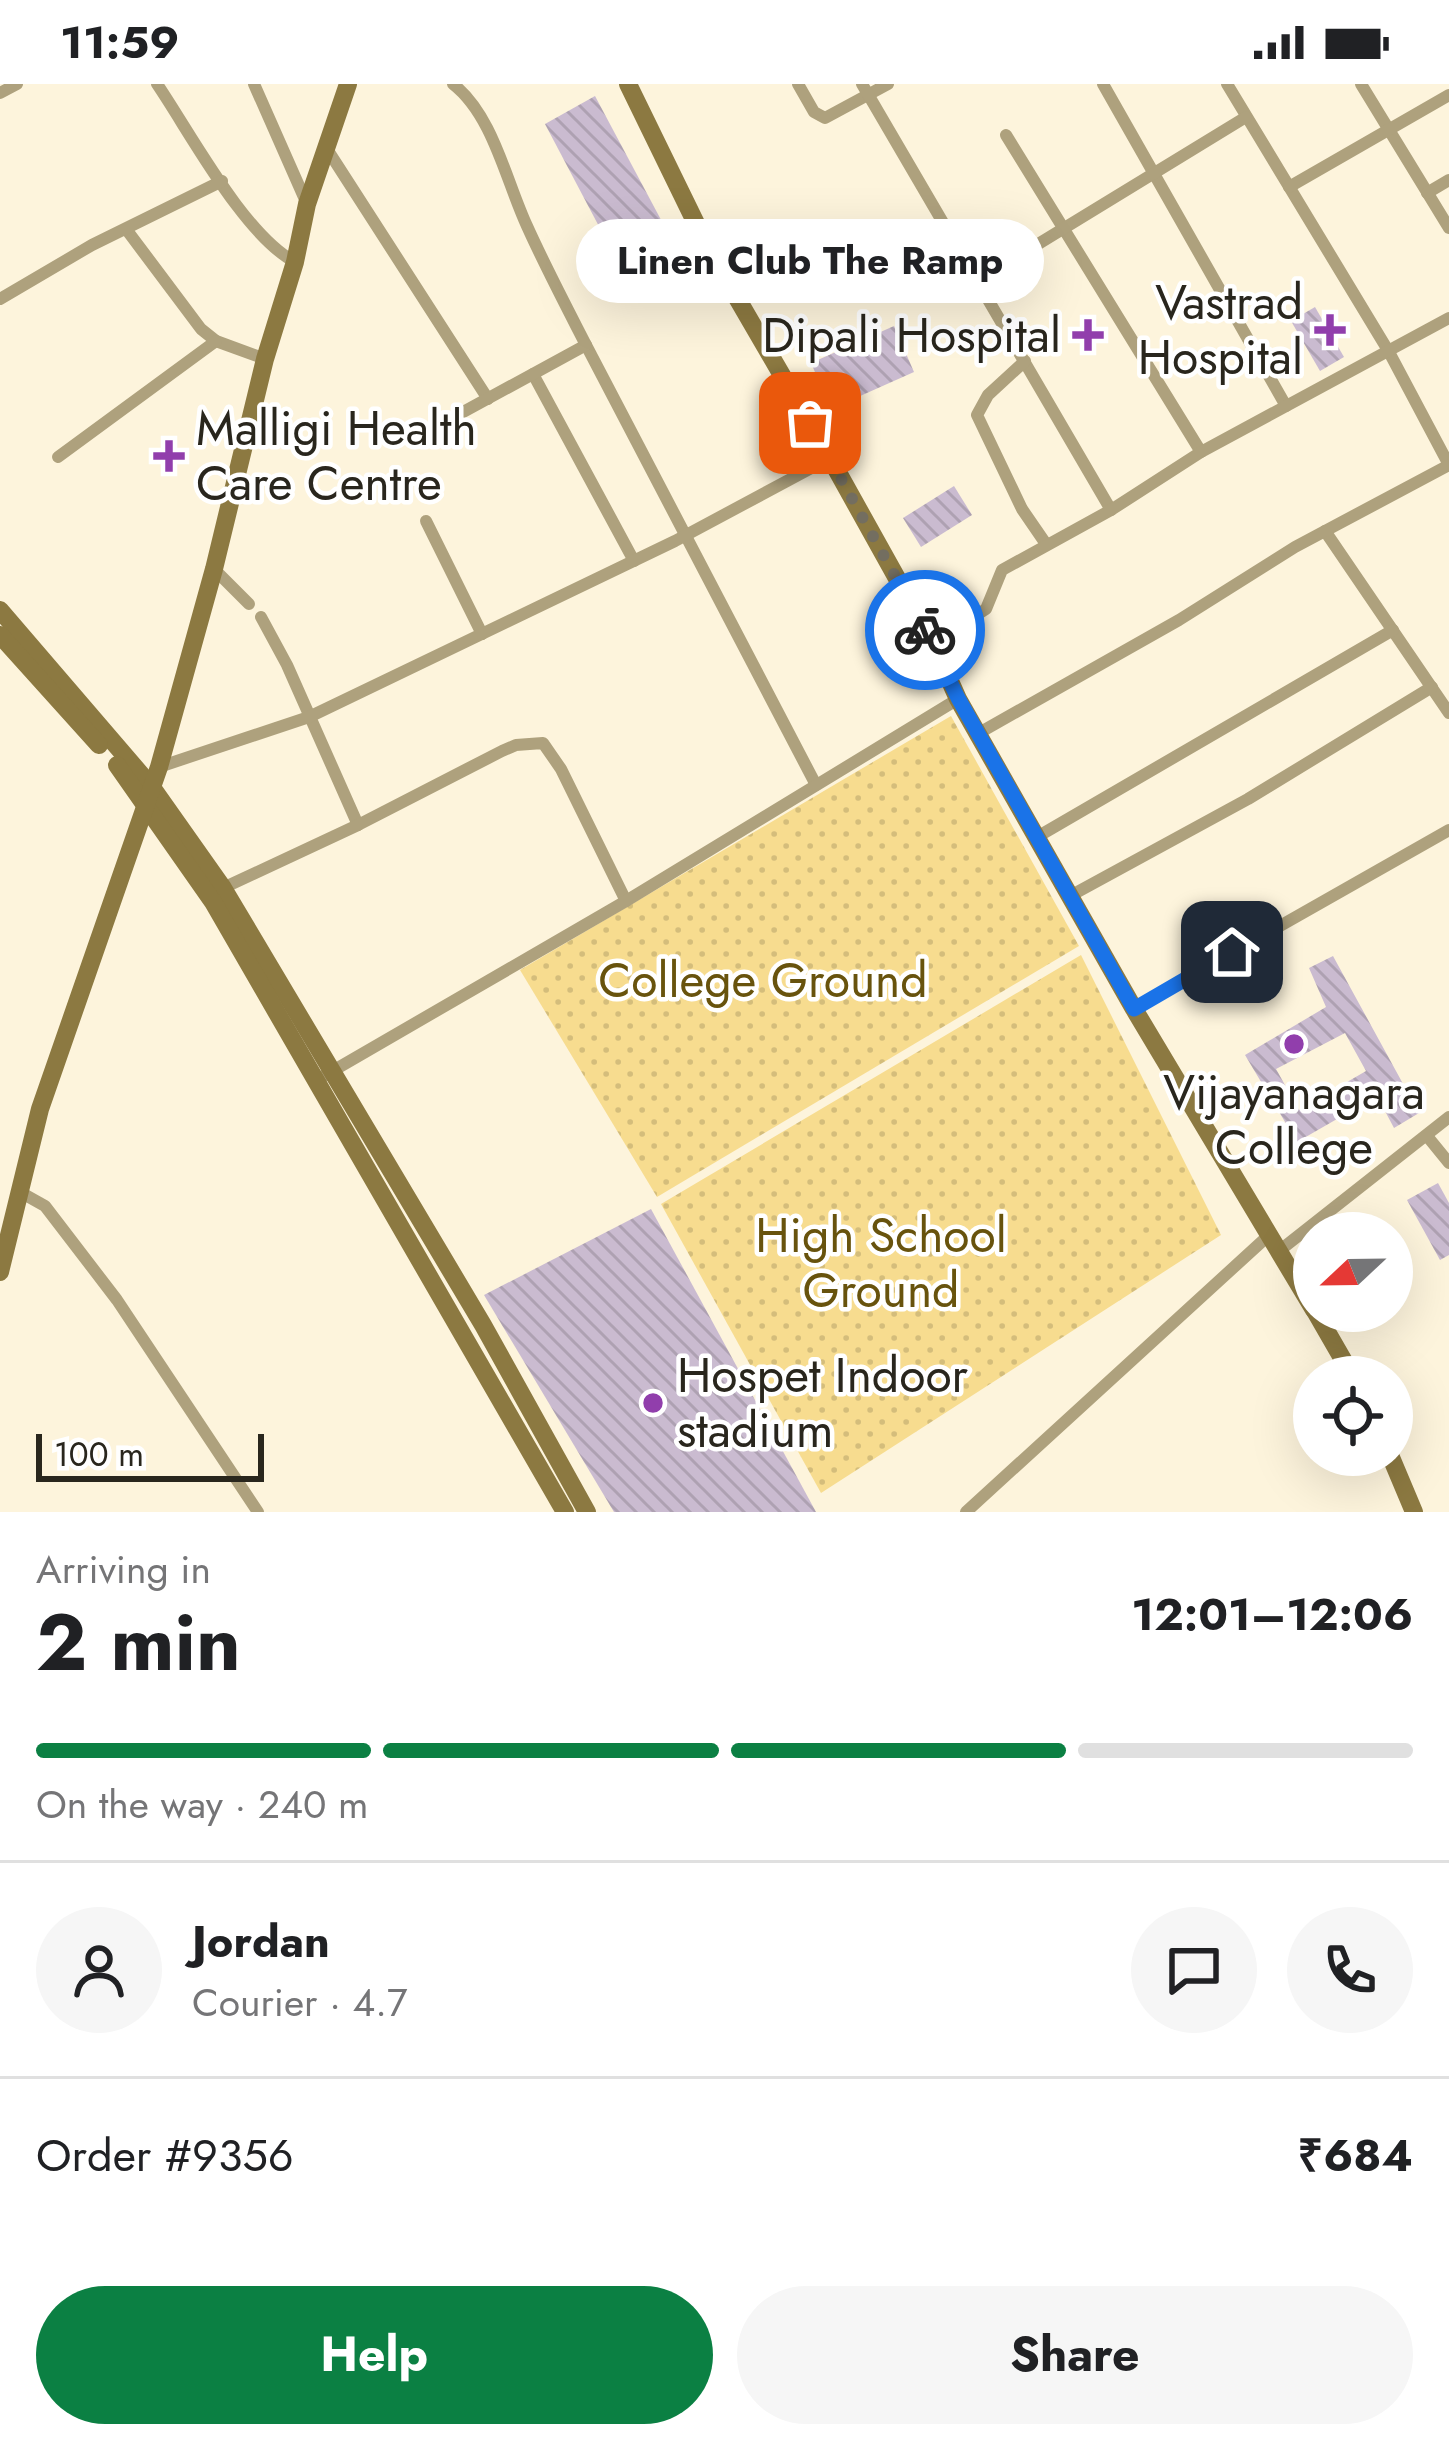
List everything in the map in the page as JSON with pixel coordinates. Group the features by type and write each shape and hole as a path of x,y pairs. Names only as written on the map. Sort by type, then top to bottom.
{"street":[{"path":"0,93 17,84"},
{"path":"158,84 273,251 295,262"},
{"path":"254,84 307,204"},
{"path":"0,1272 40,1109 152,786 214,568 307,204 348,84"},
{"path":"453,84 469,97 482,121 586,346 816,785"},
{"path":"628,84 708,248 933,643 958,698 1293,1277"},
{"path":"798,84 814,112 824,118 865,90 887,84"},
{"path":"1103,84 1286,406"},
{"path":"979,733 1325,531 1449,465 1389,352 1227,84"},
{"path":"1361,84 1449,228"},
{"path":"865,90 1111,510"},
{"path":"1289,187 1449,94"},
{"path":"976,281 1246,117"},
{"path":"1006,135 1201,452"},
{"path":"326,148 488,399"},
{"path":"1427,193 1449,180"},
{"path":"0,299 222,181"},
{"path":"126,229 195,322 216,340 265,359"},
{"path":"933,643 980,615 991,601 1002,570 1111,510 1201,452 1449,318"},
{"path":"58,458 216,340"},
{"path":"443,423 586,346"},
{"path":"1025,361 988,395 977,415 1022,509 1046,544"},
{"path":"533,374 634,561"},
{"path":"0,635 129,779 152,786 309,717 634,561 830,458"},
{"path":"426,520 482,634"},
{"path":"1325,531 1449,713"},
{"path":"214,568 249,604"},
{"path":"0,610 152,786 223,888 565,1512"},
{"path":"261,617 358,825"},
{"path":"1036,837 1393,630"},
{"path":"1070,896 1248,799 1432,687"},
{"path":"324,1076 626,902 958,698"},
{"path":"223,888 502,751 544,743 626,902"},
{"path":"152,786 213,902 483,1325 587,1512"},
{"path":"1134,1009 1449,830"},
{"path":"965,1512 1273,1244 1449,1117"},
{"path":"1427,1136 1449,1163"},
{"path":"20,1192 45,1206 117,1300 258,1512"},
{"path":"1399,1476 1414,1512"}],"green space":[{"name":"College Ground","path":"951,716 1079,946 657,1197 520,970"},
{"name":"High School Ground","path":"1081,955 1221,1235 821,1493 661,1204"}],"building":[{"path":"595,96 684,263 632,289 545,124"},
{"path":"1315,307 1344,357 1320,371 1291,321"},
{"path":"894,326 914,372 831,409 811,363"},
{"path":"954,486 972,515 921,547 903,518"},
{"name":"Vijayanagara College","path":"1333,956 1419,1113 1394,1128 1377,1096 1297,1142 1245,1055 1326,1007 1309,968","holes":["1345,1033 1366,1071 1299,1110 1276,1069"]},
{"path":"1438,1183 1449,1203 1449,1255 1440,1260 1407,1200"},
{"name":"Hospet Indoor stadium","path":"651,1209 816,1512 614,1512 484,1295"}],"way so far":[{"path":"810,423 925,630"}],"place":[{"name":"Vastrad Hospital","path":"1330,330"},
{"name":"Dipali Hospital","path":"1088,335"},
{"name":"Linen Club The Ramp","path":"810,423"},
{"name":"Malligi Health Care Centre","path":"169,456"},
{"name":"Vijayanagara College","path":"1294,1044"},
{"name":"Hospet Indoor stadium","path":"653,1403"}],"route":[{"path":"925,630 958,698 1134,1009 1232,952"}]}
